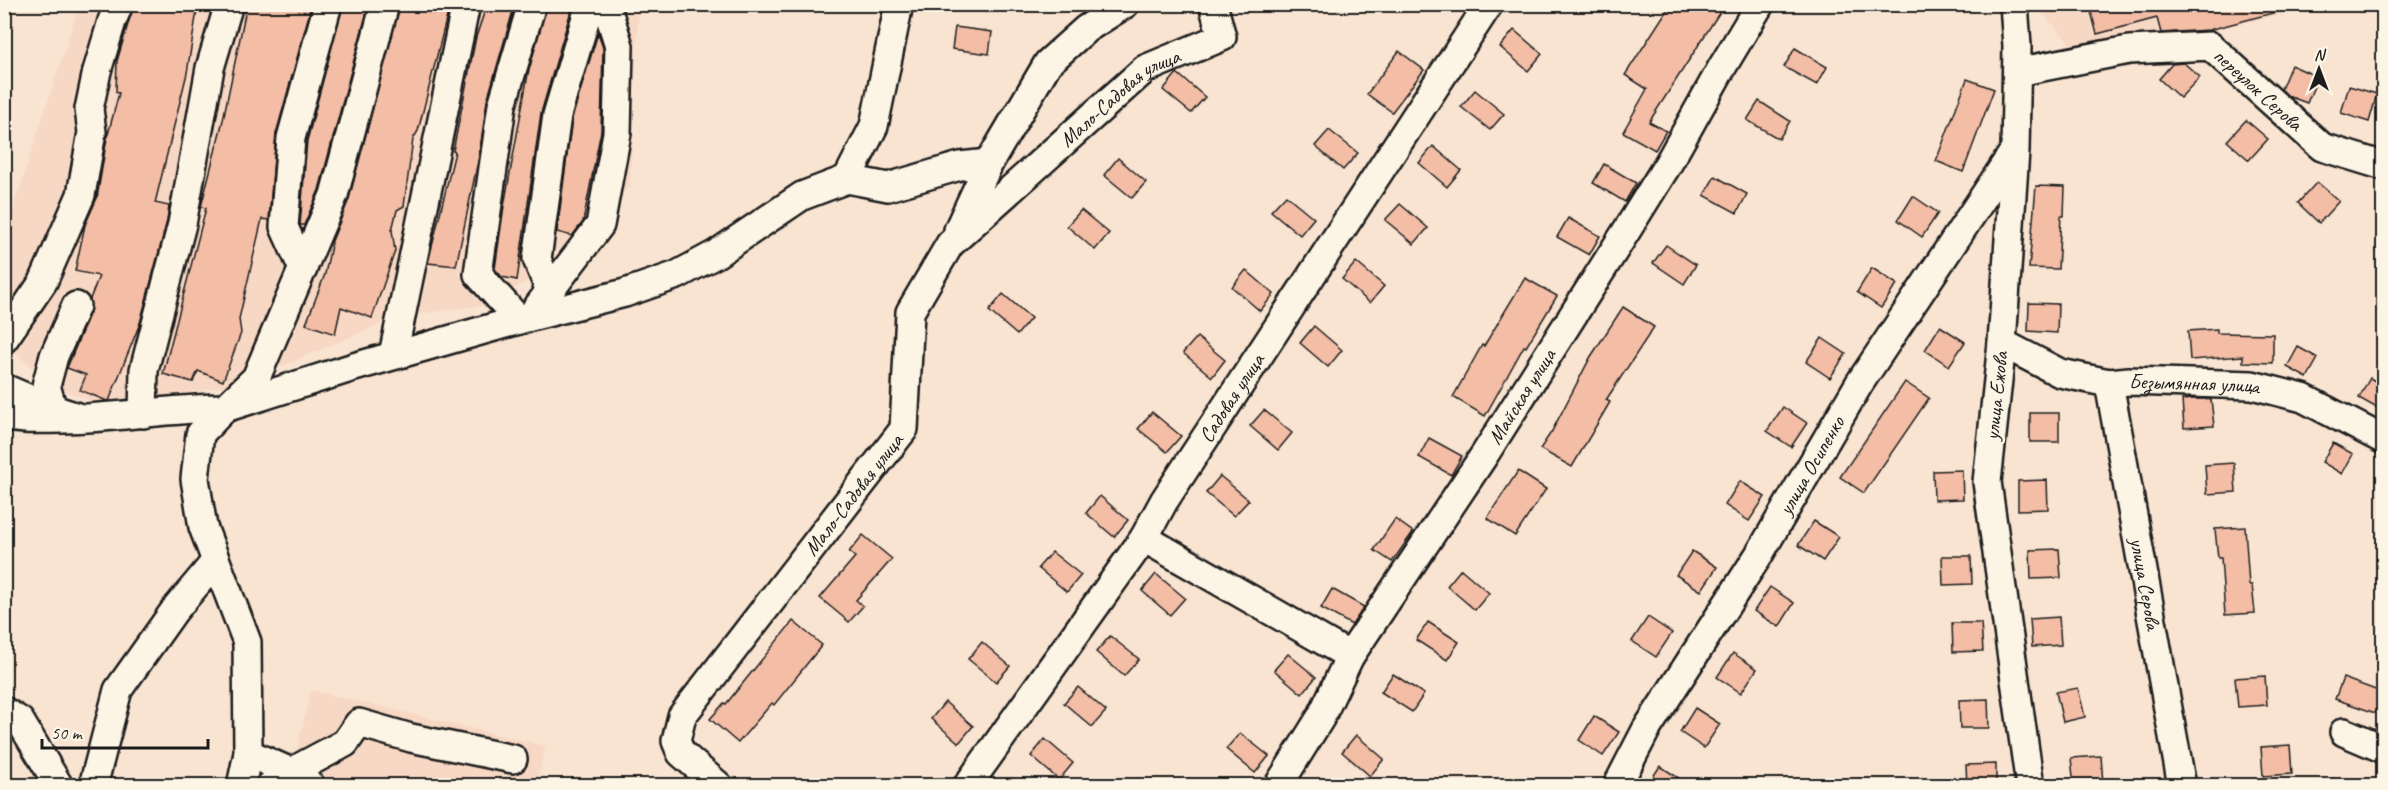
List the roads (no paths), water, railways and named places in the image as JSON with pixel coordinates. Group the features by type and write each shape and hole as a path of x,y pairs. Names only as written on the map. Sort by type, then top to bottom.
{"street":[{"path":"4,339 43,282 81,195 92,132 89,109 97,71 112,21 120,4"},
{"path":"143,414 144,370 183,224 210,68 229,4"},
{"path":"303,269 284,227 291,138 328,4"},
{"path":"241,786 248,753 247,642 203,527 195,479 200,434 256,378 303,269 334,195 385,4"},
{"path":"393,355 466,4"},
{"path":"525,318 478,274 502,105 532,4"},
{"path":"550,291 537,259 557,115 590,4"},
{"path":"525,318 550,291 600,225 617,133 619,68 619,46 606,4"},
{"path":"847,178 874,126 899,4"},
{"path":"950,244 966,216 989,163 1048,63 1086,29 1125,4"},
{"name":"Мало-Садовая улица","path":"719,786 681,753 676,741 682,716 904,429 910,312 950,244 1145,69 1222,37 1214,4"},
{"name":"Садовая улица","path":"967,786 1144,538 1164,501 1489,4"},
{"name":"Майская улица","path":"1278,786 1321,717 1350,656 1485,454 1668,165 1760,4"},
{"name":"улица Ежова","path":"2014,4 2017,72 2014,151 2002,343 1987,482 2030,786"},
{"name":"переулок Серова","path":"2017,72 2129,50 2210,46 2322,147 2384,166"},
{"name":"улица Осипенко","path":"1617,786 1646,730 1760,553 1859,384 2014,151"},
{"path":"4,416 21,420 82,418 143,414 184,408 225,408 393,355 625,293 677,275 716,254 802,196 847,178 888,187 960,166 989,163"},
{"path":"53,409 46,386 54,356 76,306"},
{"name":"Безымянная улица","path":"2002,343 2060,373 2109,383 2129,381 2253,385 2303,398 2384,440"},
{"name":"улица Серова","path":"2109,383 2182,786"},
{"path":"4,388 53,409 82,418"},
{"path":"1144,538 1350,656"},
{"path":"93,786 118,690 174,611 215,562"},
{"path":"4,711 20,721 59,786"},
{"path":"248,753 291,781 345,743 359,723 411,738 513,759"},
{"path":"2344,732 2384,749"}]}
